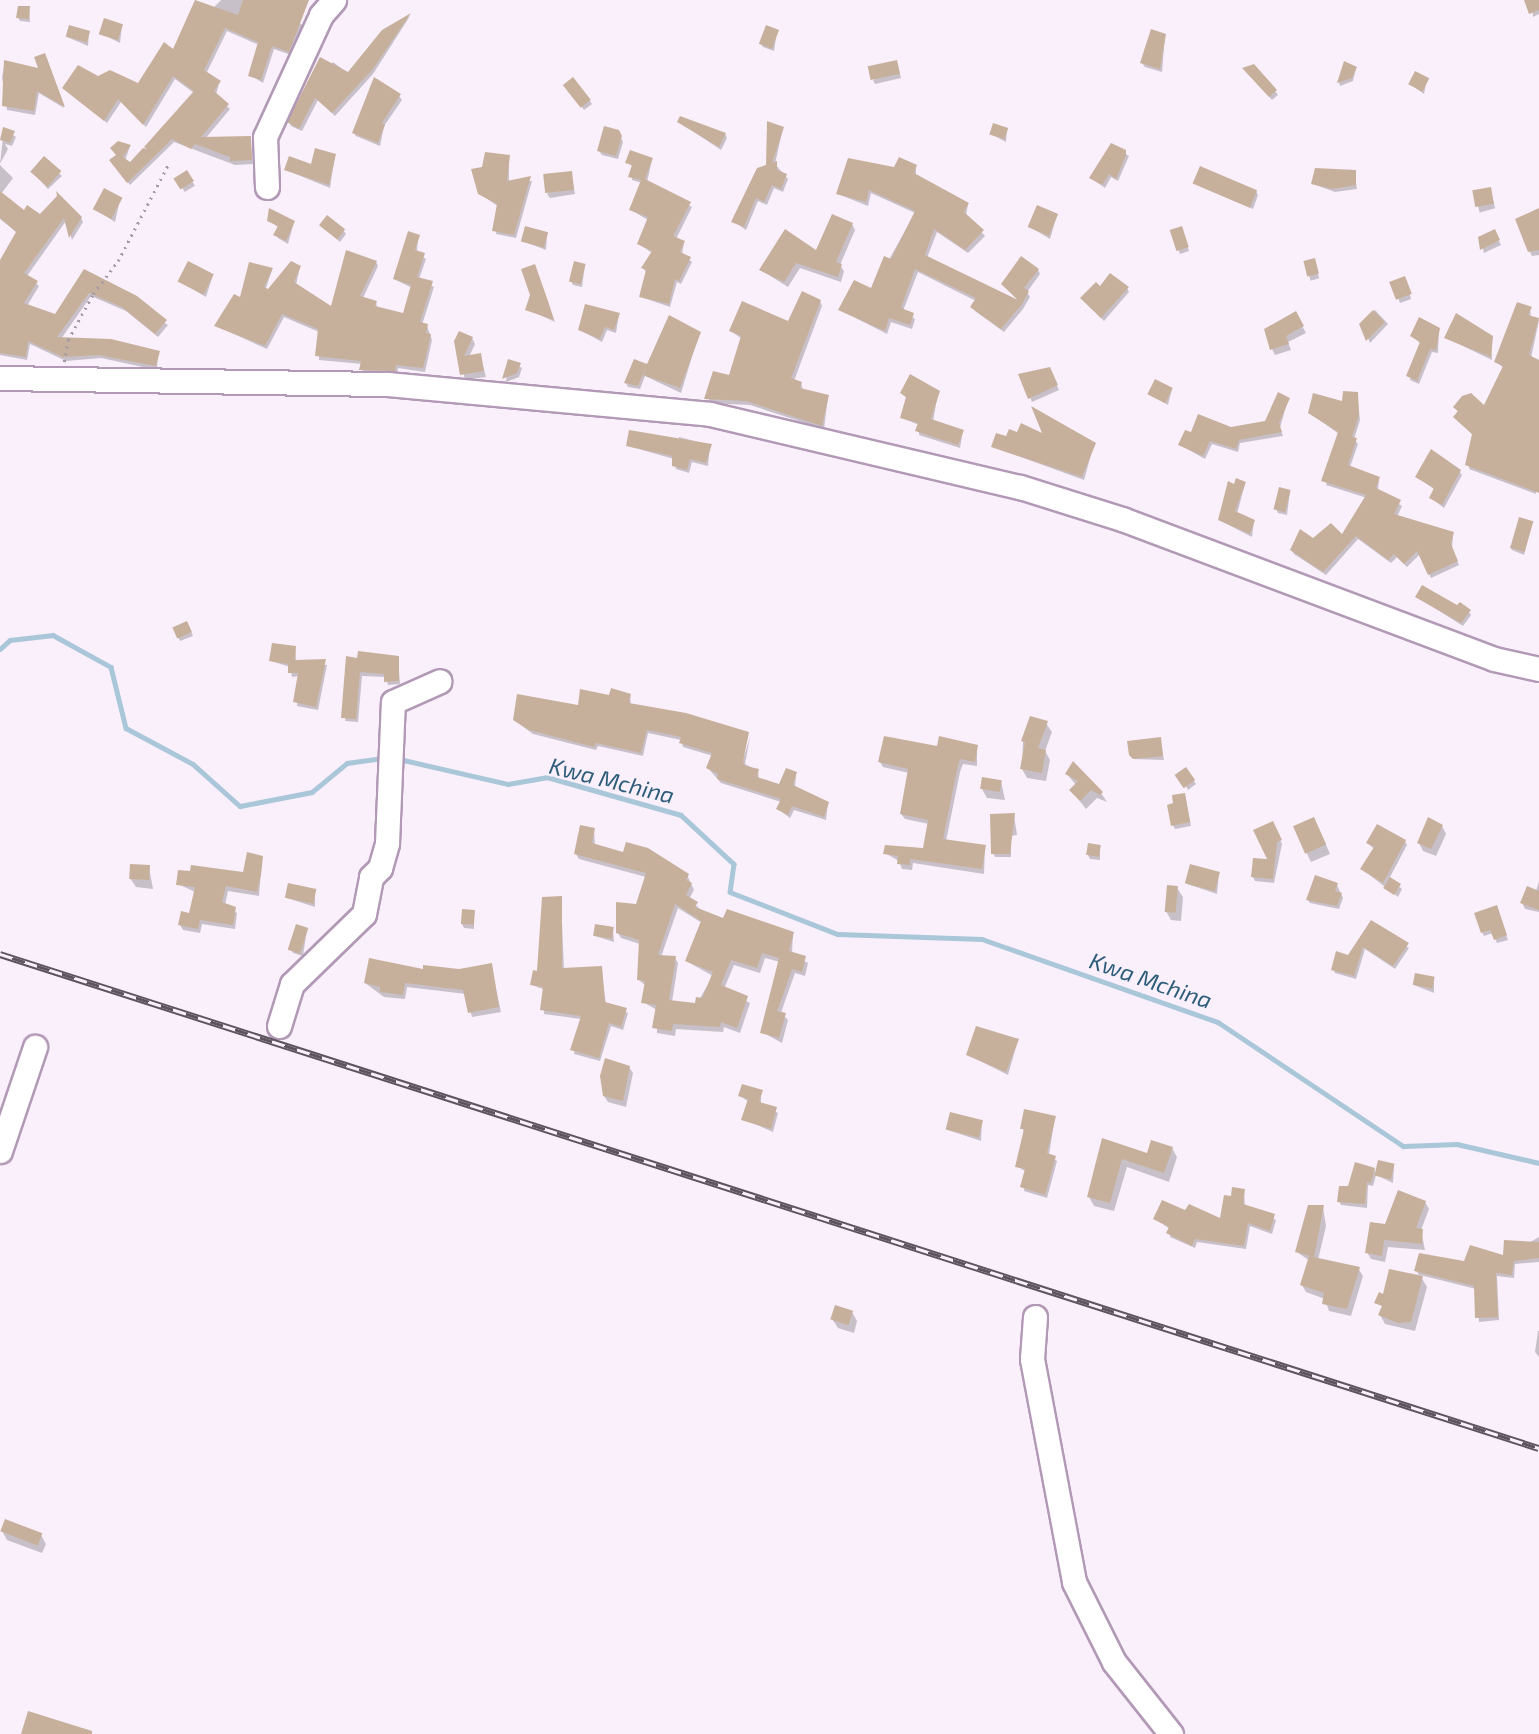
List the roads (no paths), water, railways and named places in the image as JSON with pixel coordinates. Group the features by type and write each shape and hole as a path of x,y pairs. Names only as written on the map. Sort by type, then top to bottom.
{"street":[{"path":"267,187 265,137 321,15 334,0"},
{"path":"0,378 388,384 710,414 1020,487 1122,519 1493,659 1539,669"},
{"path":"279,1026 292,984 364,914 371,877 380,868 387,843 393,702 440,681"},
{"path":"0,1151 35,1047"},
{"path":"1035,1317 1032,1359 1074,1582 1114,1662 1171,1734"}],"waterway":[{"name":"Kwa Mchina","path":"0,649 10,640 53,635 111,667 126,728 193,764 240,806 312,792 347,763 383,758"},
{"name":"Kwa Mchina","path":"399,759 508,784 547,777 681,815 734,864 730,892 838,934 982,939 1218,1022 1403,1146 1457,1144 1539,1163"}],"railway":[{"path":"0,954 1539,1448"}]}
